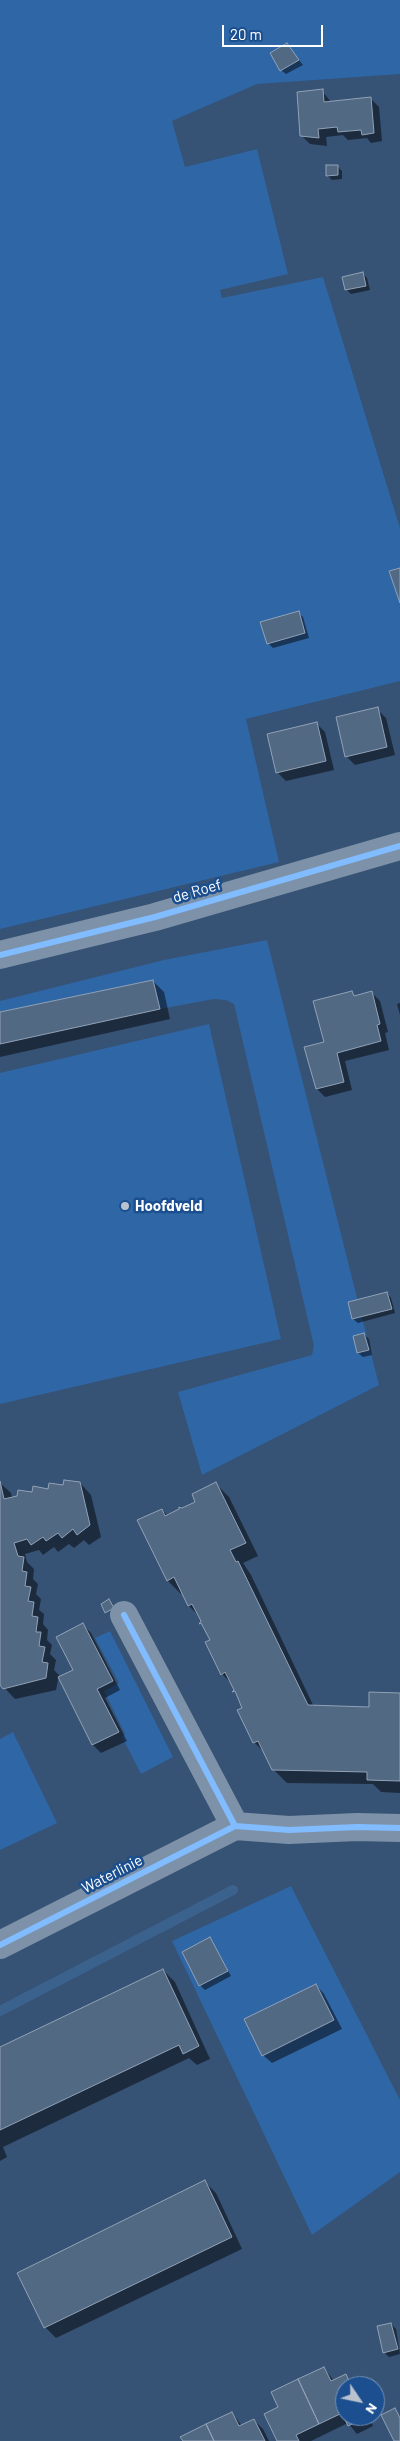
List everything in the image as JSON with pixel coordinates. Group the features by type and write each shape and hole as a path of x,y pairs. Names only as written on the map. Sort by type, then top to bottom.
{"street":[{"name":"de Roef","path":"0,955 155,917 400,846"},
{"path":"124,1615 235,1826 289,1830 357,1827 400,1828"},
{"name":"Waterlinie","path":"0,1945 235,1826"}],"shaded area":[{"path":"0,0 400,0 400,74 257,84 172,121 185,167 257,149 288,274 220,290 222,298 323,277 400,528 400,681 246,719 279,862 0,929"},
{"path":"267,940 379,1385 202,1475 178,1392 312,1355 314,1346 234,1004 226,1000 214,999 160,1009 153,980 0,1012 0,1001 164,960"},
{"name":"Hoofdveld","path":"209,1024 281,1339 0,1404 0,1073"},
{"path":"110,1631 173,1757 141,1774 122,1737 125,1734 104,1691 119,1683 95,1638"},
{"path":"13,1732 57,1823 0,1850 0,1739"},
{"path":"291,1886 400,2100 400,2172 312,2235 172,1941"}],"building":[{"path":"287,43 299,60 280,71 270,53"},
{"path":"323,89 324,102 371,97 374,133 362,135 361,130 338,132 337,127 318,129 319,138 300,136 297,92"},
{"path":"326,165 338,165 338,175 326,176"},
{"path":"363,272 366,286 345,290 342,277"},
{"path":"400,568 400,603 389,571"},
{"path":"299,611 305,633 267,644 260,622"},
{"path":"378,707 387,747 345,757 336,717"},
{"path":"317,722 326,761 276,773 267,734"},
{"path":"153,980 160,1009 0,1044 0,1012"},
{"path":"352,991 354,996 372,991 380,1024 377,1025 381,1041 337,1053 344,1082 316,1089 304,1047 324,1042 313,1001"},
{"path":"387,1292 392,1309 352,1319 348,1302"},
{"path":"364,1333 369,1350 357,1353 353,1336"},
{"path":"64,1480 80,1482 90,1525 77,1535 73,1529 62,1538 58,1533 46,1541 43,1537 31,1545 27,1539 14,1543 18,1556 24,1557 22,1571 27,1572 25,1586 31,1587 28,1601 34,1602 32,1616 38,1617 36,1632 41,1632 39,1646 45,1647 42,1662 48,1663 46,1678 3,1689 0,1685 0,1481 4,1499 17,1496 18,1490 32,1492 33,1486 48,1489 49,1483 63,1485"},
{"path":"216,1482 246,1543 230,1550 236,1562 238,1561 308,1705 369,1707 369,1692 400,1693 400,1781 367,1780 367,1772 272,1770 258,1741 253,1743 237,1710 242,1708 235,1691 232,1692 234,1690 225,1672 221,1675 205,1642 210,1640 201,1623 199,1624 201,1621 192,1604 188,1606 174,1577 167,1581 137,1520 162,1509 165,1516 179,1509 179,1507 182,1508 195,1502 192,1494"},
{"path":"109,1599 114,1608 105,1613 101,1604"},
{"path":"83,1623 113,1681 97,1689 119,1732 92,1745 58,1677 73,1670 56,1637"},
{"path":"210,1937 228,1971 199,1986 182,1952"},
{"path":"163,1969 199,2046 183,2054 179,2045 0,2130 0,2047"},
{"path":"316,1984 334,2020 262,2056 244,2019"},
{"path":"205,2180 232,2237 44,2328 17,2273"},
{"path":"391,2323 398,2349 383,2353 377,2326"},
{"path":"324,2367 331,2381 335,2379 335,2416 319,2424 298,2379"},
{"path":"298,2379 319,2424 296,2435 299,2441 277,2441 264,2414 278,2407 271,2392"},
{"path":"395,2408 400,2418 400,2441 394,2441 385,2423 385,2413"},
{"path":"232,2412 239,2426 254,2419 265,2441 214,2441 206,2424"},
{"path":"206,2424 214,2441 183,2441 180,2437"}],"waterway":[{"path":"0,2011 233,1890"}],"cycle path":[{"path":"0,955 155,917 400,846"},
{"path":"124,1615 235,1826 289,1830 357,1827 400,1828"},
{"path":"0,1945 235,1826"}],"place":[{"name":"Hoofdveld","path":"125,1206"}]}
